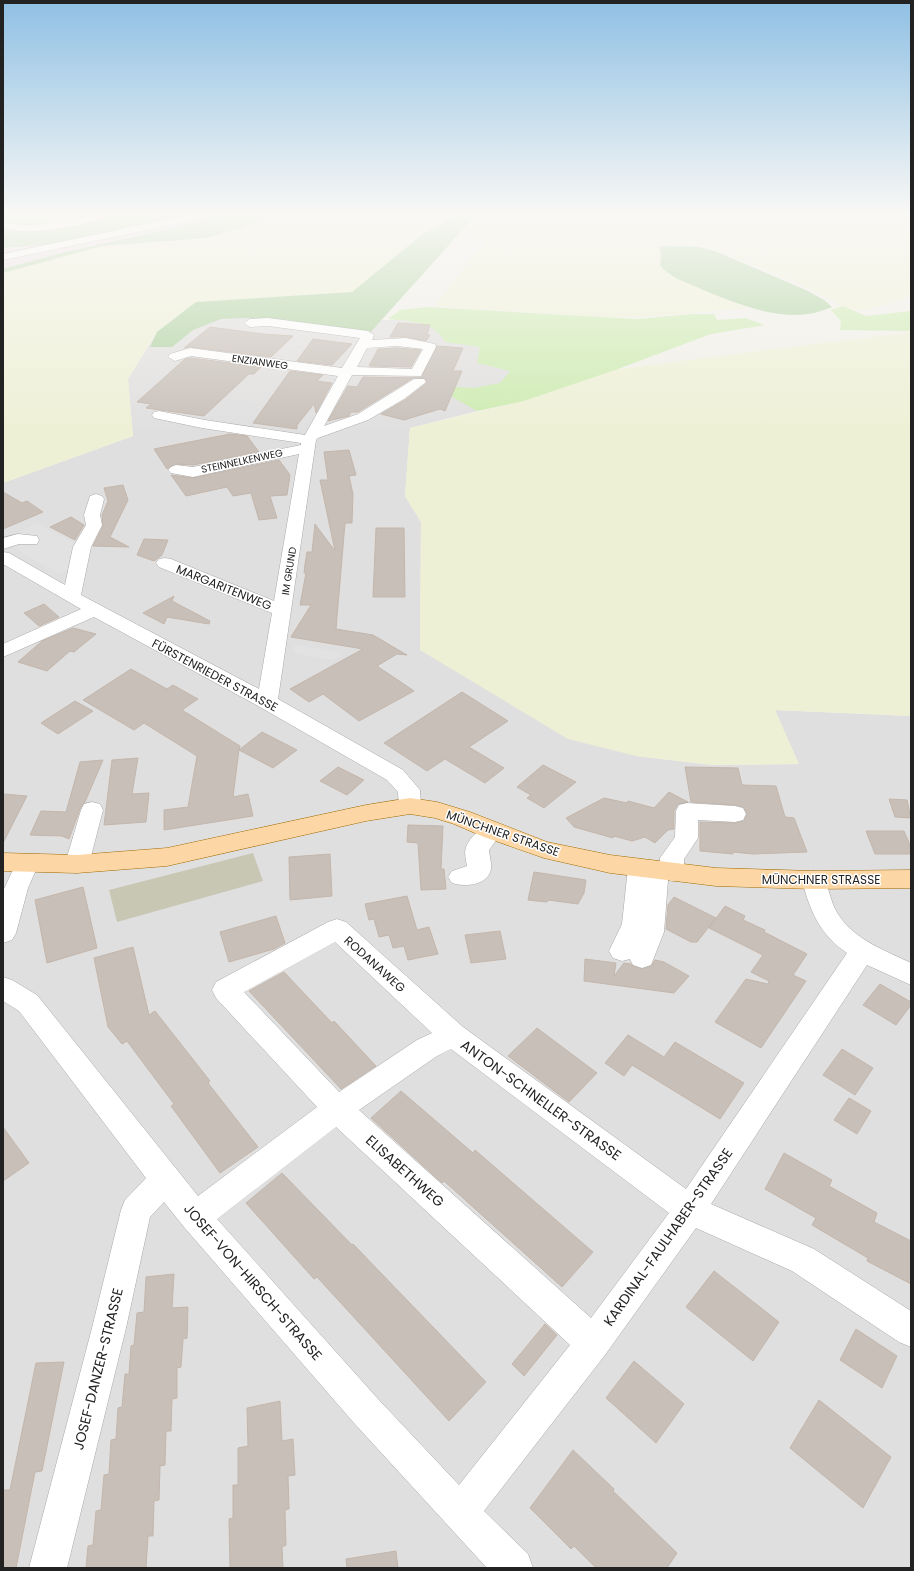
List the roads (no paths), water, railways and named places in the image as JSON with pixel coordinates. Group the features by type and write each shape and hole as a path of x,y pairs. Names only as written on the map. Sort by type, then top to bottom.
{"main road":[{"name":"MÜNCHNER STRASSE","path":"3,862 27,864 77,864 167,857 366,813 410,806 437,810 462,818 492,831 544,850 610,864 716,877 814,880 911,879"}],"street":[{"path":"250,323 268,322 366,339"},
{"name":"IM GRUND","path":"267,702 289,605 309,441 366,339"},
{"name":"ENZIANWEG","path":"176,357 190,352 347,372 416,373 430,347 424,344 366,339"},
{"path":"159,415 194,421 202,424 309,441 363,417 400,396 419,382"},
{"name":"STEINNELKENWEG","path":"176,470 193,472 309,441"},
{"path":"72,597 82,547 94,525 92,515 96,499"},
{"path":"3,544 18,539 31,540"},
{"name":"FÜRSTENRIEDER STRASSE","path":"3,557 95,610 267,702 395,775 410,790 410,806"},
{"name":"MARGARITENWEG","path":"165,563 289,605"},
{"path":"3,651 95,610"},
{"path":"77,864 92,810"},
{"path":"632,955 651,932 656,870 672,858 686,838 687,811 735,814"},
{"path":"460,877 472,876 479,869 477,848 492,831"},
{"path":"3,933 16,888 27,864"},
{"path":"814,880 820,903 829,922 842,935 863,950 910,974"},
{"name":"RODANAWEG","path":"225,990 336,929 453,1035"},
{"name":"KARDINAL-FAULHABER-STRASSE","path":"460,1513 593,1343 690,1210 863,950"},
{"name":"JOSEF-VON-HIRSCH-STRASSE","path":"3,988 28,1003 195,1217 460,1513 514,1568"},
{"name":"ELISABETHWEG","path":"225,990 337,1109 593,1343"},
{"name":"ANTON-SCHNELLER-STRASSE","path":"195,1217 337,1109 427,1048 453,1035 690,1210 803,1260 911,1330"},
{"name":"JOSEF-DANZER-STRASSE","path":"48,1568 109,1328 136,1210 165,1180"}]}
